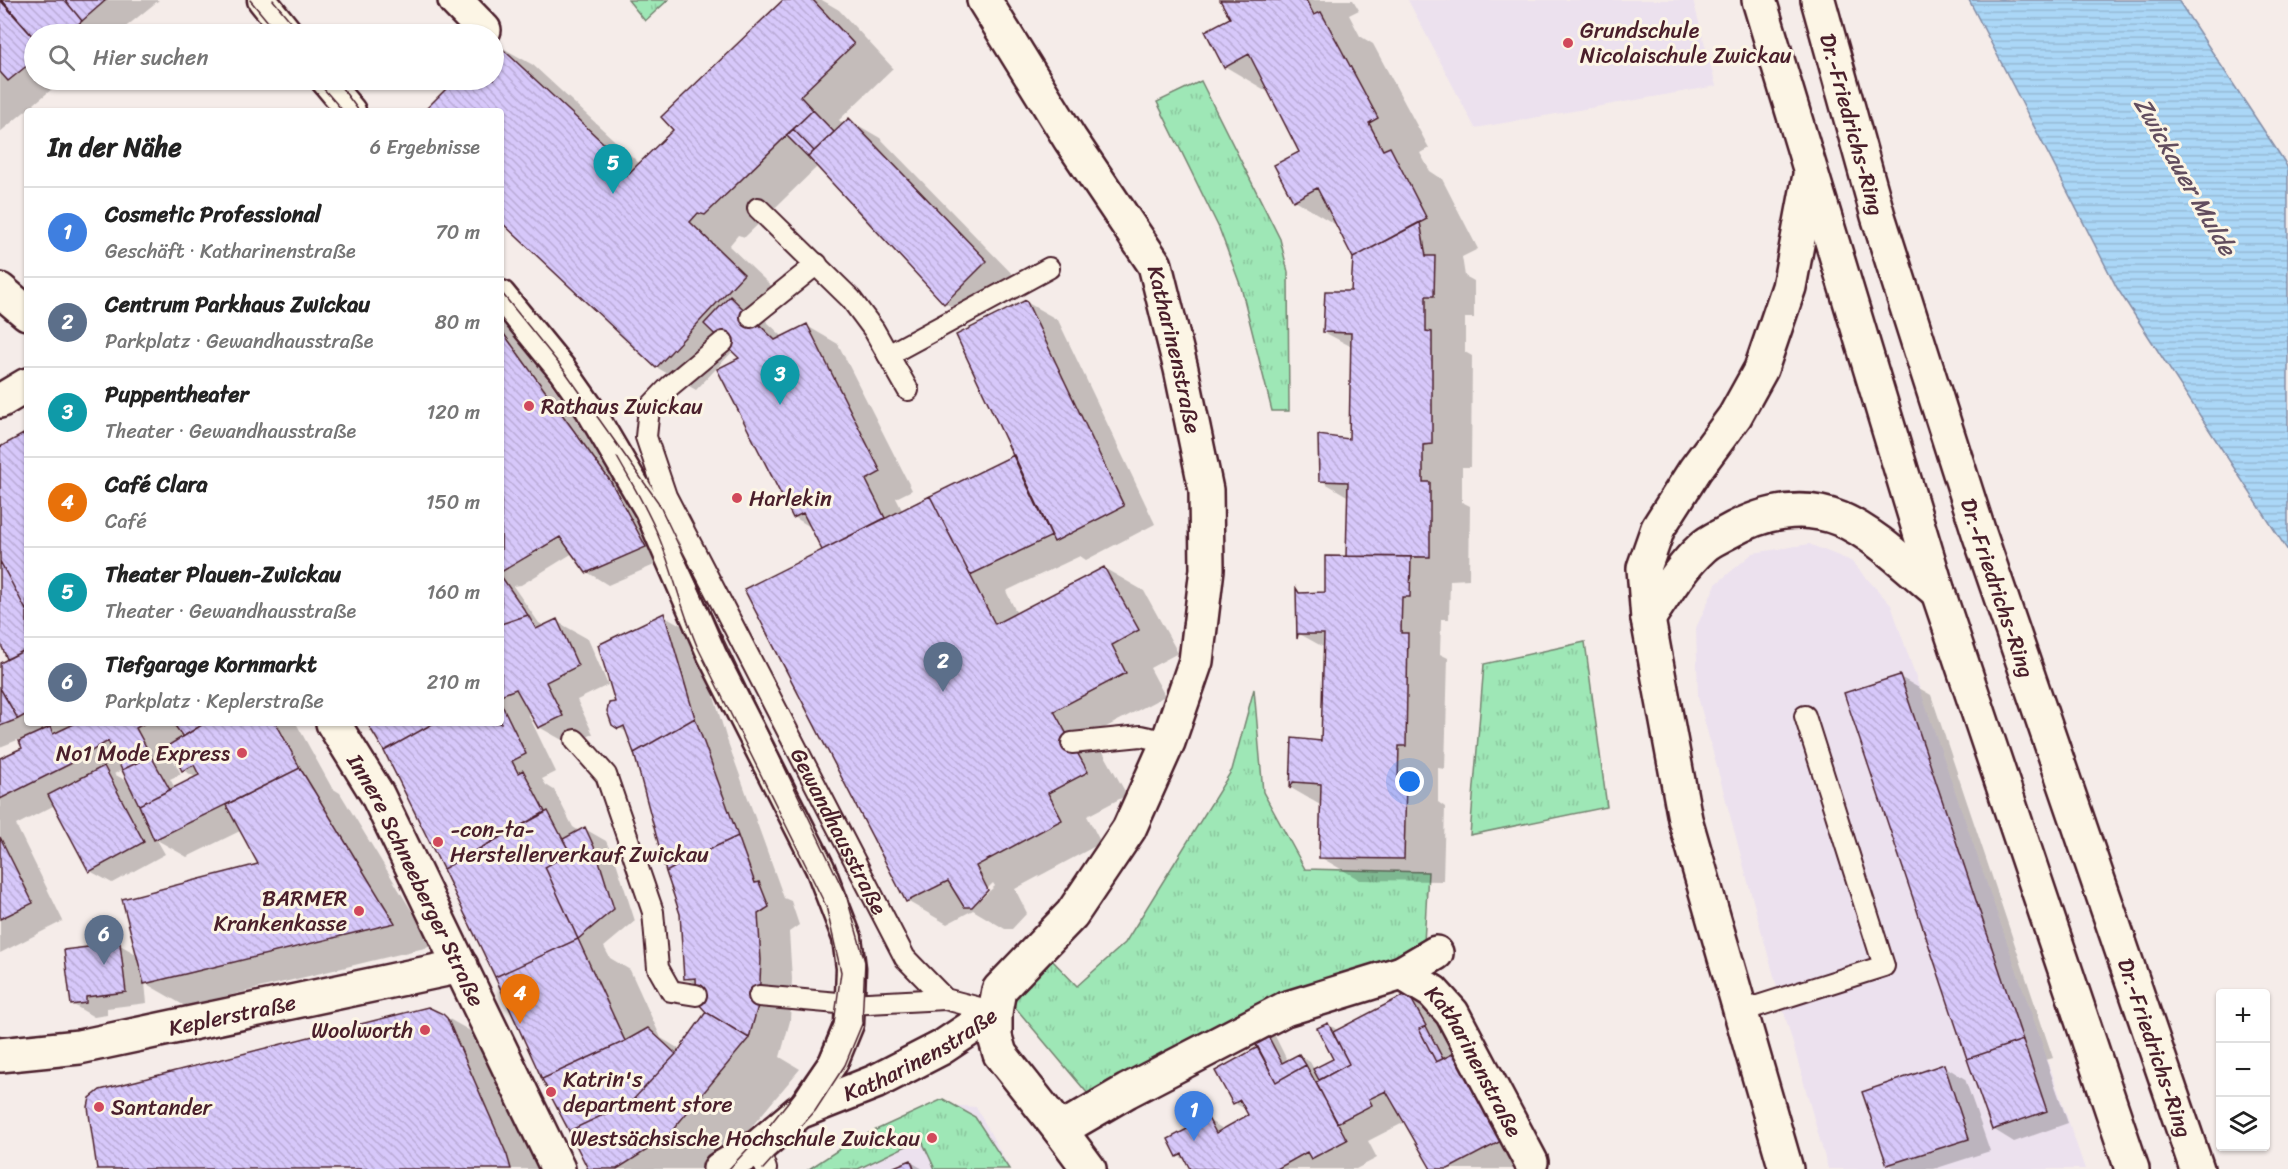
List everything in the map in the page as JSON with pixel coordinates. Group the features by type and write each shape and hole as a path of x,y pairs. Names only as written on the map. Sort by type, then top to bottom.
{"main road":[{"path":"455,0 478,24"},
{"name":"Katharinenstraße","path":"720,1169 759,1160 799,1112 875,1082 941,1048 995,1012 999,990 1072,914 1129,829 1168,742 1196,661 1207,569 1206,490 1181,369 1155,265 1070,139 984,0"},
{"path":"1759,0 1938,592 2132,1169"},
{"name":"Dr.-Friedrichs-Ring","path":"1818,0 1878,216 1979,533 2197,1169"},
{"path":"1786,1169 1685,819 1648,619 1644,568 1658,528 1695,470 1735,416 1761,369 1789,287 1810,170"},
{"path":"0,290 24,310"},
{"path":"0,401 24,386"},
{"path":"1648,619 1677,575 1704,545 1743,523 1772,513 1801,510 1839,519 1870,537 1938,592"},
{"name":"Innere Schneeberger Straße","path":"335,726 377,794 558,1169"},
{"name":"Katharinenstraße","path":"1060,1130 1127,1091 1285,1009 1402,973 1436,953"},
{"name":"Keplerstraße","path":"0,1055 79,1047 461,966"},
{"name":"Katharinenstraße","path":"1402,973 1434,992 1452,1013 1532,1162"},
{"path":"995,1012 995,1037 1000,1054 1089,1169"}],"street":[{"path":"262,0 281,24"},
{"path":"333,90 348,108"},
{"name":"Gewandhausstraße","path":"504,299 583,399 649,510 712,656 820,867 847,938 851,968 849,1014"},
{"path":"799,1112 832,1063 849,1014"}],"lane":[{"path":"758,208 851,299 874,330 908,390"},
{"path":"751,317 817,264"},
{"path":"888,355 1049,268"},
{"name":"Gewandhausstraße","path":"723,342 670,386 650,408 646,437 666,496 905,958 945,999"},
{"path":"1742,1011 1884,966 1805,717"},
{"path":"1072,743 1141,736 1168,742"},
{"path":"575,740 606,775 653,912 658,968 671,991 696,995"},
{"path":"759,996 849,1014 945,999 995,1012"}],"shaded area":[{"name":"Grundschule Nicolaischule Zwickau","path":"1408,0 1693,0 1716,86 1475,128"},
{"path":"1809,544 1851,561 1891,605 2085,1169 1828,1169 1698,697 1696,628 1716,584 1753,553"},
{"name":"Westsächsische Hochschule Zwickau","path":"931,1104 976,1107 1010,1169 817,1169"}],"green space":[{"path":"628,0 668,0 645,21"},
{"path":"1201,81 1280,239 1288,272 1289,411 1272,411 1241,287 1219,228 1157,102"},
{"path":"1585,642 1607,807 1470,835 1484,664"},
{"path":"1254,689 1263,792 1305,869 1428,872 1424,943 1099,1107 1004,994 1048,956 1077,986 1125,943 1232,770"},
{"name":"Westsächsische Hochschule Zwickau","path":"943,1099 975,1117 1009,1169 935,1169 921,1139 858,1169 809,1169 852,1141"}],"water":[{"name":"Zwickauer Mulde","path":"1969,0 2178,0 2284,161 2288,169 2288,551 2117,288"}],"building":[{"path":"0,0 24,27 24,68 8,81 0,72"},
{"path":"2,0 65,0 82,21 78,24 24,24 24,26"},
{"path":"65,0 106,0 82,21"},
{"path":"783,0 813,0 854,44 800,96 813,110 705,215 698,213 690,222 744,274 656,368 504,225 504,108 427,108 445,90 504,90 504,50 613,152 614,163 627,175 673,130 661,117"},
{"path":"1220,0 1306,0 1314,15 1321,12 1378,118 1369,123 1383,150 1390,147 1427,219 1353,258 1317,188 1293,201 1274,165 1299,152 1249,54 1224,68 1205,31 1230,18"},
{"path":"813,110 834,132 814,151 793,129"},
{"path":"849,118 987,261 944,304 808,157"},
{"path":"793,129 814,151 808,157 786,135"},
{"path":"1420,222 1426,256 1435,256 1434,296 1426,296 1426,331 1432,332 1432,444 1423,445 1423,482 1430,482 1430,557 1346,556 1348,482 1319,481 1318,435 1349,439 1351,333 1323,332 1325,291 1351,291 1353,258"},
{"path":"730,296 775,340 807,324 881,472 866,480 885,518 822,550 803,513 793,518 717,369 739,358 704,324"},
{"path":"1026,300 1124,506 1054,542 956,335"},
{"name":"Rathaus Zwickau","path":"504,334 611,482 646,547 586,573 560,537 504,570"},
{"path":"24,434 24,606 0,561 0,447"},
{"path":"1014,455 1052,536 970,575 930,496"},
{"path":"930,496 995,624 1104,567 1139,630 1112,645 1126,673 1054,711 1088,772 1048,793 1062,820 976,866 988,890 972,907 964,907 948,881 906,902 744,589"},
{"path":"1325,556 1411,557 1410,597 1402,597 1401,633 1408,633 1406,746 1399,746 1398,782 1406,782 1404,859 1319,858 1321,784 1293,782 1290,789 1292,738 1321,741 1324,634 1298,634 1297,639 1296,588 1299,593 1325,592"},
{"path":"0,561 24,606 24,650 7,659 0,642"},
{"path":"504,580 528,615 504,623"},
{"path":"664,613 695,718 634,753 624,726 618,729 612,725 607,711 609,703 615,702 598,645"},
{"path":"528,615 536,629 557,619 578,666 546,682 563,716 538,728 516,689 504,694 504,623"},
{"path":"24,651 24,716 18,719 0,688 0,663"},
{"path":"1900,675 2023,1040 1967,1059 1844,693"},
{"path":"0,688 18,719 0,726"},
{"path":"504,709 526,754 512,761 518,773 523,770 545,812 443,869 384,751 429,726 504,726"},
{"path":"695,718 738,836 666,872 634,753"},
{"path":"70,726 140,726 136,728 151,756 122,770 108,741 70,764 0,799 0,758 22,748 19,741 50,727 53,734"},
{"path":"175,726 200,726 183,737"},
{"path":"200,726 278,726 300,768 154,840 139,805 199,775 194,765 182,771 169,745"},
{"path":"369,726 429,726 384,751"},
{"path":"151,756 170,790 139,805 122,770"},
{"path":"104,766 144,842 89,872 48,795"},
{"path":"300,768 395,923 144,984 122,899 258,864 226,805"},
{"path":"548,811 570,853 545,867 578,939 495,977 443,869"},
{"path":"585,827 596,851 614,909 578,939 545,867 570,853 563,839"},
{"path":"738,836 755,883 759,882 769,907 758,914 761,960 759,1002 749,1038 706,1012 697,1002 696,978 684,979 680,914 666,872"},
{"path":"0,837 33,903 0,919"},
{"path":"578,939 625,1041 542,1079 495,977"},
{"path":"120,943 126,992 86,997 86,1003 71,1005 64,950"},
{"path":"1408,993 1426,1026 1419,1029 1436,1062 1459,1051 1507,1138 1448,1169 1431,1169 1386,1091 1369,1099 1372,1105 1337,1123 1316,1082 1349,1064 1333,1032"},
{"path":"428,1007 447,1018 511,1169 97,1169 88,1107 90,1098 100,1090"},
{"path":"706,1012 749,1038 666,1138 617,1169 588,1169 569,1131 631,1102 676,1054"},
{"path":"1328,1023 1349,1064 1319,1080 1313,1069 1333,1059 1317,1028"},
{"path":"1263,1026 1282,1063 1299,1054 1306,1065 1276,1082 1250,1034"},
{"path":"1426,1026 1443,1059 1436,1062 1419,1029"},
{"path":"648,1028 676,1054 631,1102 569,1131 542,1079"},
{"path":"2023,1040 2047,1111 1992,1130 1967,1059"},
{"path":"1258,1047 1276,1082 1306,1065 1347,1140 1311,1159 1307,1152 1277,1169 1190,1169 1182,1154 1177,1157 1168,1139 1208,1118 1216,1133 1248,1115 1240,1100 1233,1104 1215,1071"},
{"path":"1944,1064 1969,1139 1887,1165 1862,1092"},
{"path":"911,1160 914,1169 889,1169"}],"tram line":[{"path":"250,0 270,24"},
{"path":"273,0 293,24"},
{"path":"325,90 340,108"},
{"path":"343,90 357,108"},
{"path":"504,296 564,370 658,502 847,898 865,962 862,1024 845,1065 815,1111 763,1169"},
{"path":"617,457 656,529 697,646 826,906 841,972 834,1023 821,1053 795,1093 769,1126 729,1169"}],"place":[{"name":"Grundschule Nicolaischule Zwickau","path":"1568,43"},
{"name":"Theater Plauen-Zwickau","path":"613,194"},
{"name":"Puppentheater","path":"780,405"},
{"name":"Rathaus Zwickau","path":"529,406"},
{"name":"Harlekin","path":"737,498"},
{"name":"Centrum Parkhaus Zwickau","path":"943,692"},
{"name":"No1 Mode Express","path":"242,753"},
{"name":"-con-ta- Herstellerverkauf Zwickau","path":"438,842"},
{"name":"BARMER Krankenkasse","path":"359,911"},
{"name":"Tiefgarage Kornmarkt","path":"104,965"},
{"name":"Café Clara","path":"520,1024"},
{"name":"Woolworth","path":"425,1030"},
{"name":"Katrin's department store","path":"551,1092"},
{"name":"Santander","path":"99,1107"},
{"name":"Westsächsische Hochschule Zwickau","path":"932,1138"},
{"name":"Cosmetic Professional","path":"1194,1141"}]}
